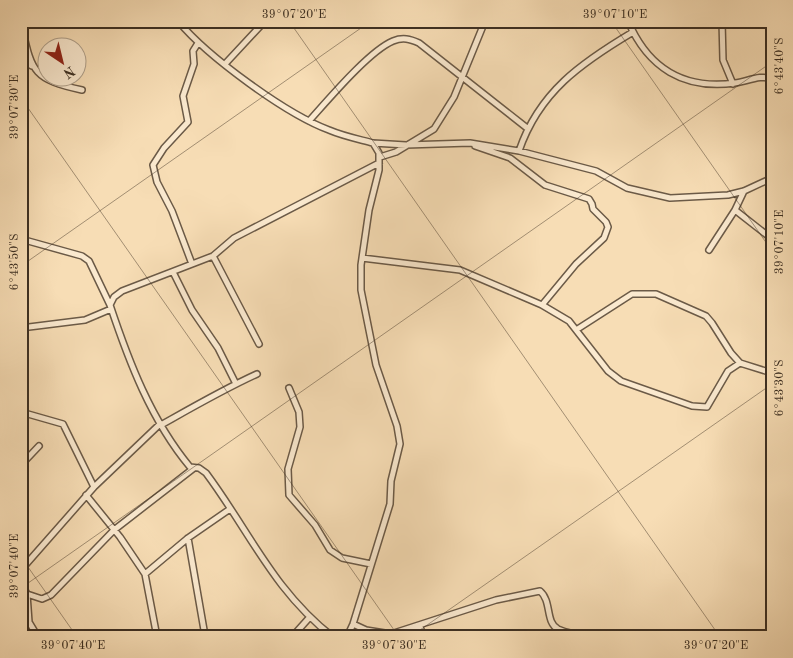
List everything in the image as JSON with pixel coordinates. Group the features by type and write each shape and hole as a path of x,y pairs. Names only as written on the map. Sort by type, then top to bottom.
{"street":[{"path":"178,21 198,42 271,98 309,121 329,130 373,143 406,145 470,143 519,151 596,171 627,188 670,198 716,196 744,191 772,178"},
{"path":"225,64 266,21"},
{"path":"21,328 85,320 110,307 114,297 122,291 212,256 234,238 396,152 434,129 454,98 461,75 485,21"},
{"path":"628,21 646,51 677,78 693,83 733,84 763,77 772,79"},
{"path":"722,21 723,60 733,84"},
{"path":"21,23 33,67 38,75 49,81 82,90"},
{"path":"519,151 527,128 545,101 586,61 633,32"},
{"path":"309,121 369,59 392,41 409,39 419,43 527,128"},
{"path":"192,264 172,210 157,182 153,165 164,148 188,122 183,96 194,64 193,51 198,42"},
{"path":"21,60 33,67"},
{"path":"347,637 354,624 390,504 391,481 400,444 397,426 376,365 361,290 362,258 379,160 373,143"},
{"path":"470,143 487,152 510,158 545,185 589,199 592,209 606,222 608,227 604,238 576,264 542,305"},
{"path":"709,250 735,210 744,191"},
{"path":"735,210 772,239"},
{"path":"21,239 82,256 89,261 110,307 136,374 161,425 187,463 200,468 206,473 280,584 309,618 334,637"},
{"path":"212,256 259,344"},
{"path":"362,258 460,270 542,305 569,321 615,377 638,388 702,408 709,405 728,371 740,363"},
{"path":"173,272 192,310 218,348 236,384"},
{"path":"576,330 632,294 656,294 706,316 740,363 772,374"},
{"path":"21,570 86,495 161,425 182,415 216,393 257,374"},
{"path":"289,388 299,412 300,427 288,469 289,495 315,525 330,550 354,562 371,564"},
{"path":"21,412 63,424 94,487"},
{"path":"21,465 38,446"},
{"path":"27,594 42,600 51,595 114,530 194,467"},
{"path":"86,495 145,574 157,637"},
{"path":"145,574 188,538 230,509"},
{"path":"188,538 204,630"},
{"path":"21,583 27,594 29,622 38,637"},
{"path":"354,624 366,630 391,634 496,600 540,590 546,596 552,623 556,628 585,637"},
{"path":"292,637 309,618"},
{"path":"420,626 423,637"}]}
